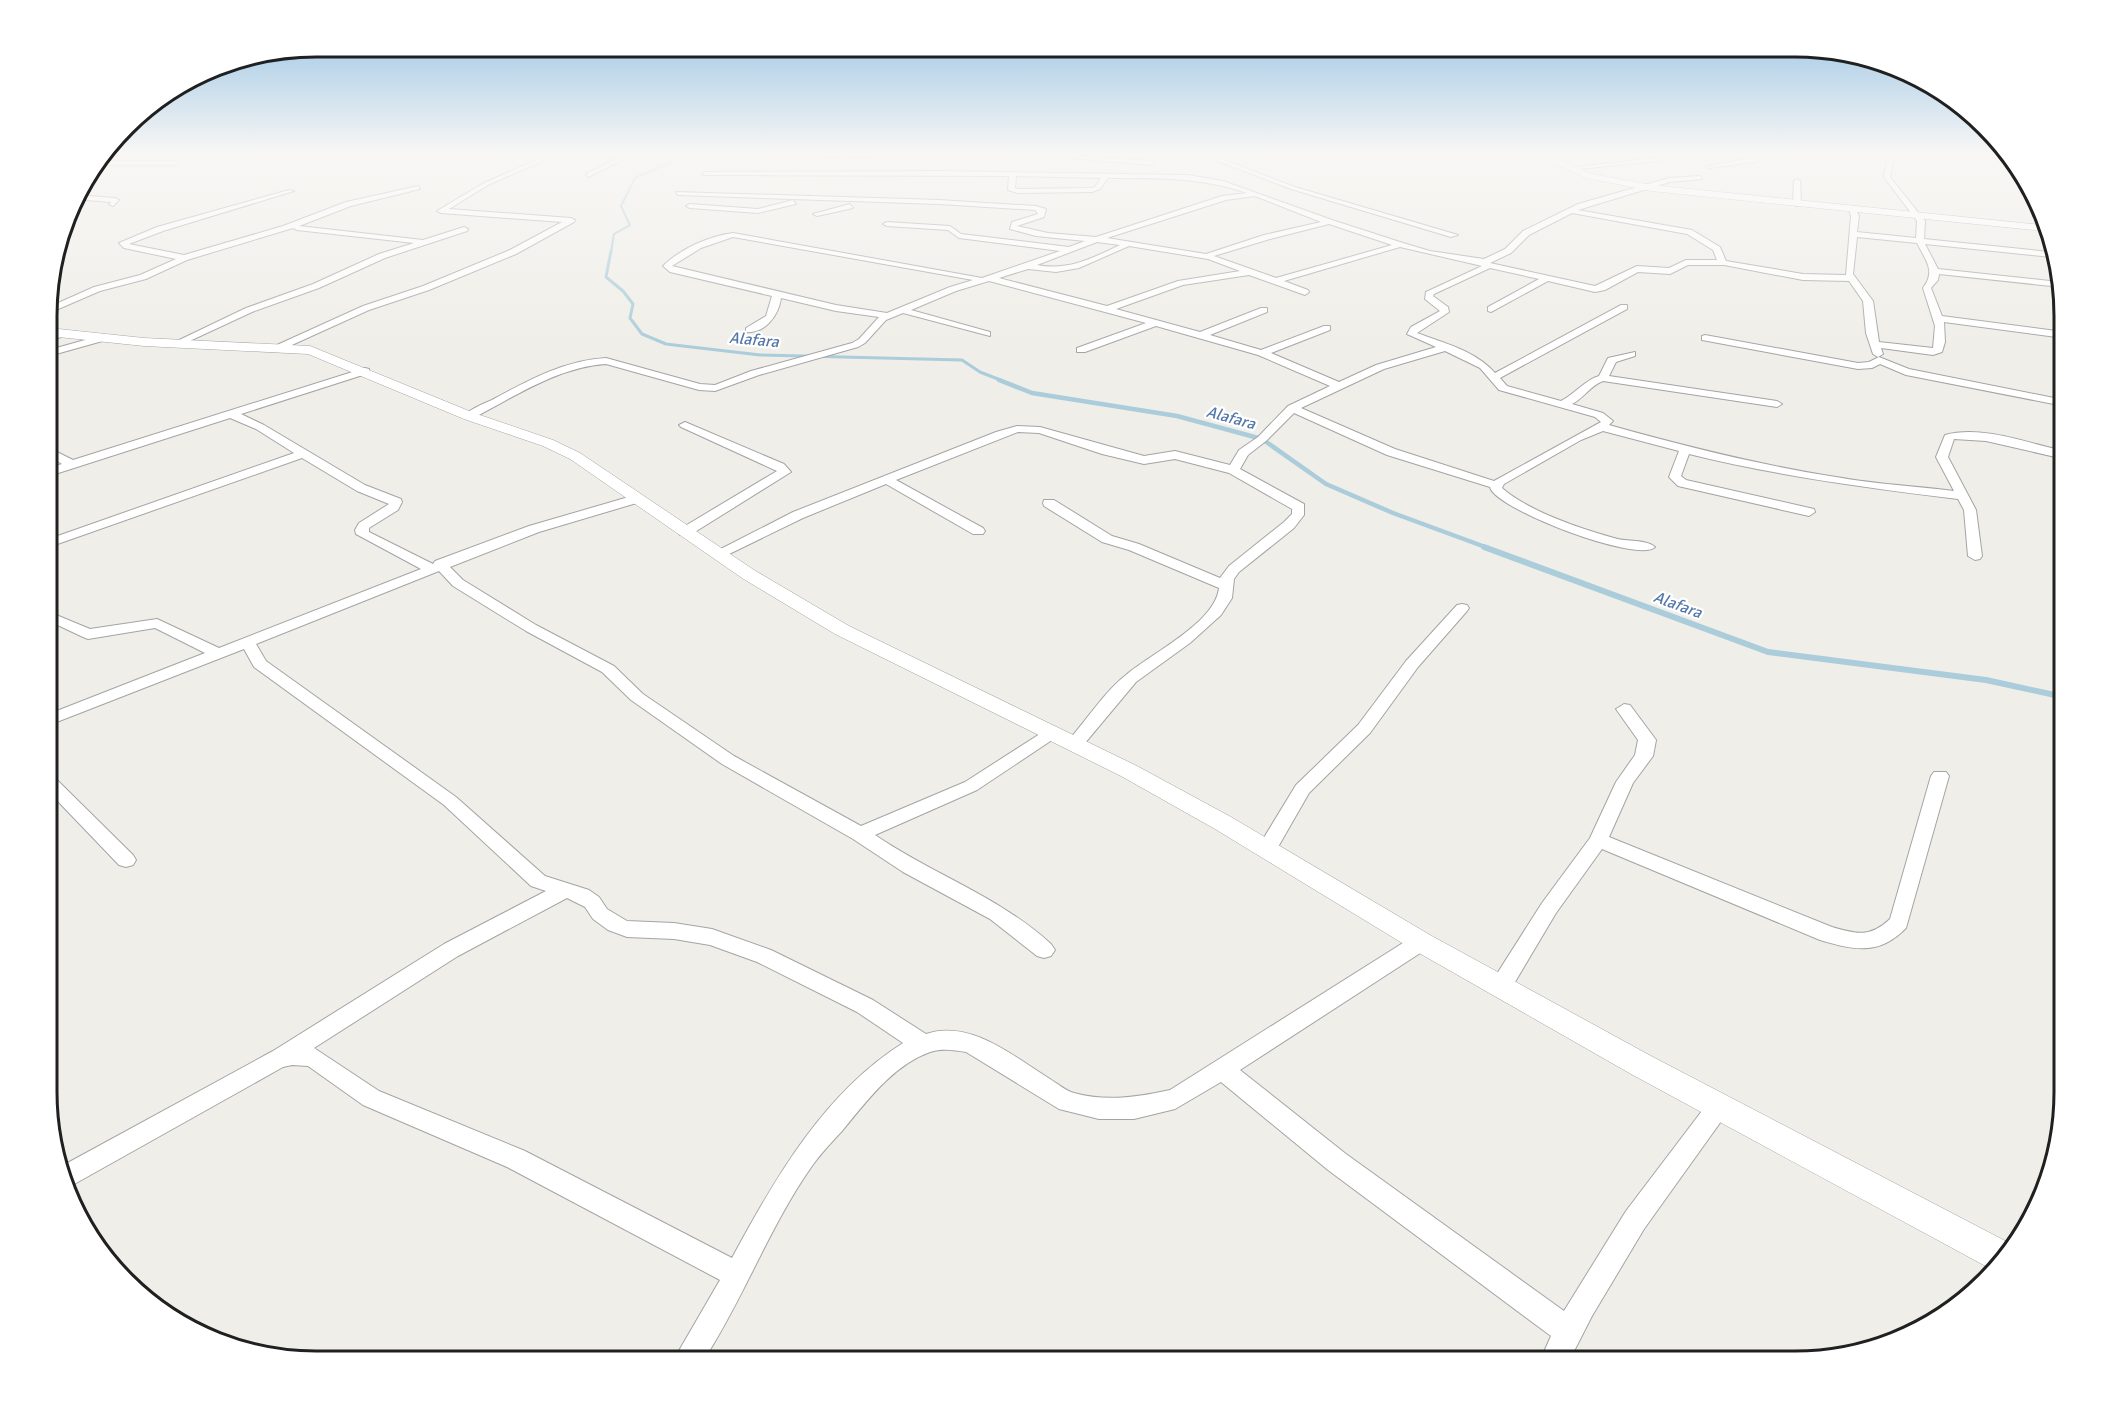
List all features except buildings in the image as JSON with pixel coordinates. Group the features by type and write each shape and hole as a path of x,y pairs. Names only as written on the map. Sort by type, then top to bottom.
{"street":[{"path":"184,258 175,254 127,246 123,243 198,218"},
{"path":"58,306 97,289 143,277 184,258 313,218"},
{"path":"280,348 356,312 426,288 513,252 571,221 528,218"},
{"path":"1033,218 1015,224 1013,227 1128,244 1187,256 1210,257 1305,292"},
{"path":"469,416 523,389 594,361 606,361 699,387 715,388 789,362 855,345 888,315 953,289 988,280 1160,218"},
{"path":"1318,218 1429,253 1598,289 1639,268 1668,272 1684,262 1724,263 1794,276 1851,278 1859,285 1868,301 1871,333 1880,360 1906,372 2054,401"},
{"path":"1395,218 1454,235"},
{"path":"1292,408 1391,452 1495,485 1577,438 1602,427 1607,421 1605,418 1509,390 1493,378 1484,366 1447,347 1412,334 1414,329 1444,312 1445,309 1428,297 1428,294 1508,251 1526,233 1557,218"},
{"path":"1608,218 1689,232 1717,249 1724,263"},
{"path":"1851,278 1855,218"},
{"path":"1875,344 1933,352 1938,350 1942,332 1927,288 1934,280 1935,271 1920,241 1919,218"},
{"path":"1950,218 2038,227"},
{"path":"1210,257 1210,255 1267,237 1329,222"},
{"path":"887,224 950,228 959,236 1070,250"},
{"path":"286,228 424,241"},
{"path":"178,343 249,310 316,286 382,256 464,229"},
{"path":"1852,234 2046,255"},
{"path":"888,315 836,308 777,295 673,270 667,266 689,252 730,235 988,280 1107,309 1262,353 1339,386"},
{"path":"1027,266 1047,271 1076,268 1128,244"},
{"path":"1276,281 1400,245"},
{"path":"1935,271 2052,284"},
{"path":"1107,309 1180,283 1251,272"},
{"path":"1491,309 1545,279"},
{"path":"748,330 768,321 775,312 777,295"},
{"path":"1493,378 1624,307"},
{"path":"903,310 987,334"},
{"path":"1199,336 1264,310"},
{"path":"1938,318 2054,334"},
{"path":"1081,351 1155,323"},
{"path":"1262,353 1327,328"},
{"path":"57,334 280,348 321,353 469,416 548,443 575,456 718,554 786,598 842,630 1129,771 1267,849 1421,942 1719,1106 1998,1254"},
{"path":"57,351 103,338"},
{"path":"1705,338 1857,366 1872,365 1880,360"},
{"path":"1233,470 1243,453 1262,439 1292,408 1380,367 1447,347"},
{"path":"1603,378 1612,360 1631,354"},
{"path":"57,469 365,371"},
{"path":"1562,405 1578,397 1595,380 1603,378 1777,404"},
{"path":"229,413 260,426 361,488 396,502 393,507 364,526 363,534 435,566 458,583 531,628 608,669 637,697 728,760 860,834 910,867 985,907 1029,935 1044,950"},
{"path":"685,425 732,448 780,467 785,472 685,532"},
{"path":"1602,427 1685,450 1821,479 1964,496"},
{"path":"718,554 798,515 1000,434 1028,429 1040,430 1131,458 1150,461 1175,455 1233,470 1293,502 1300,510 1289,525 1234,569 1227,579 1225,597 1216,612 1185,640 1130,679 1074,745"},
{"path":"1975,556 1970,510 1942,457 1949,437 1953,435 1970,436 2054,453"},
{"path":"1685,450 1675,477 1682,483 1809,512"},
{"path":"57,540 304,453"},
{"path":"57,456 71,464"},
{"path":"888,480 978,531"},
{"path":"1495,485 1498,494 1511,502 1594,536 1648,547"},
{"path":"57,717 248,643 435,566 534,529 636,499"},
{"path":"1049,503 1107,539 1134,547 1226,586"},
{"path":"1267,849 1302,789 1364,729 1412,664 1462,608"},
{"path":"57,620 88,634 157,623 219,654"},
{"path":"248,643 260,664 450,801 538,881 582,895 592,902 600,914 615,925 627,929 674,931 712,937 764,956 865,1006 922,1044"},
{"path":"1501,986 1549,908 1598,840 1625,782 1644,756 1648,746 1645,735 1624,709"},
{"path":"860,834 971,786 1052,734"},
{"path":"1598,840 1827,934 1859,942 1887,937 1899,923 1940,776"},
{"path":"57,790 126,860"},
{"path":"71,1174 278,1059 451,950 564,890"},
{"path":"693,1351 804,1157 867,1084 922,1044 950,1039 971,1043 1067,1102 1099,1108 1134,1108 1175,1099 1421,942"},
{"path":"278,1059 292,1055 313,1057 371,1098 516,1160 738,1275"},
{"path":"1222,1069 1337,1162 1569,1332"},
{"path":"1559,1351 1635,1220 1719,1106"}],"waterway":[{"name":"Alafara","path":"611,252 614,234 630,225 627,218"},
{"name":"Alafara","path":"611,251 606,277 623,291 633,304 630,318 642,334 666,344 760,355 962,360 980,372 1003,381"},
{"name":"Alafara","path":"999,380 1032,393 1177,416 1262,439 1326,484 1393,513 1488,548"},
{"name":"Alafara","path":"1484,547 1768,652 1986,680 2054,695"}]}
